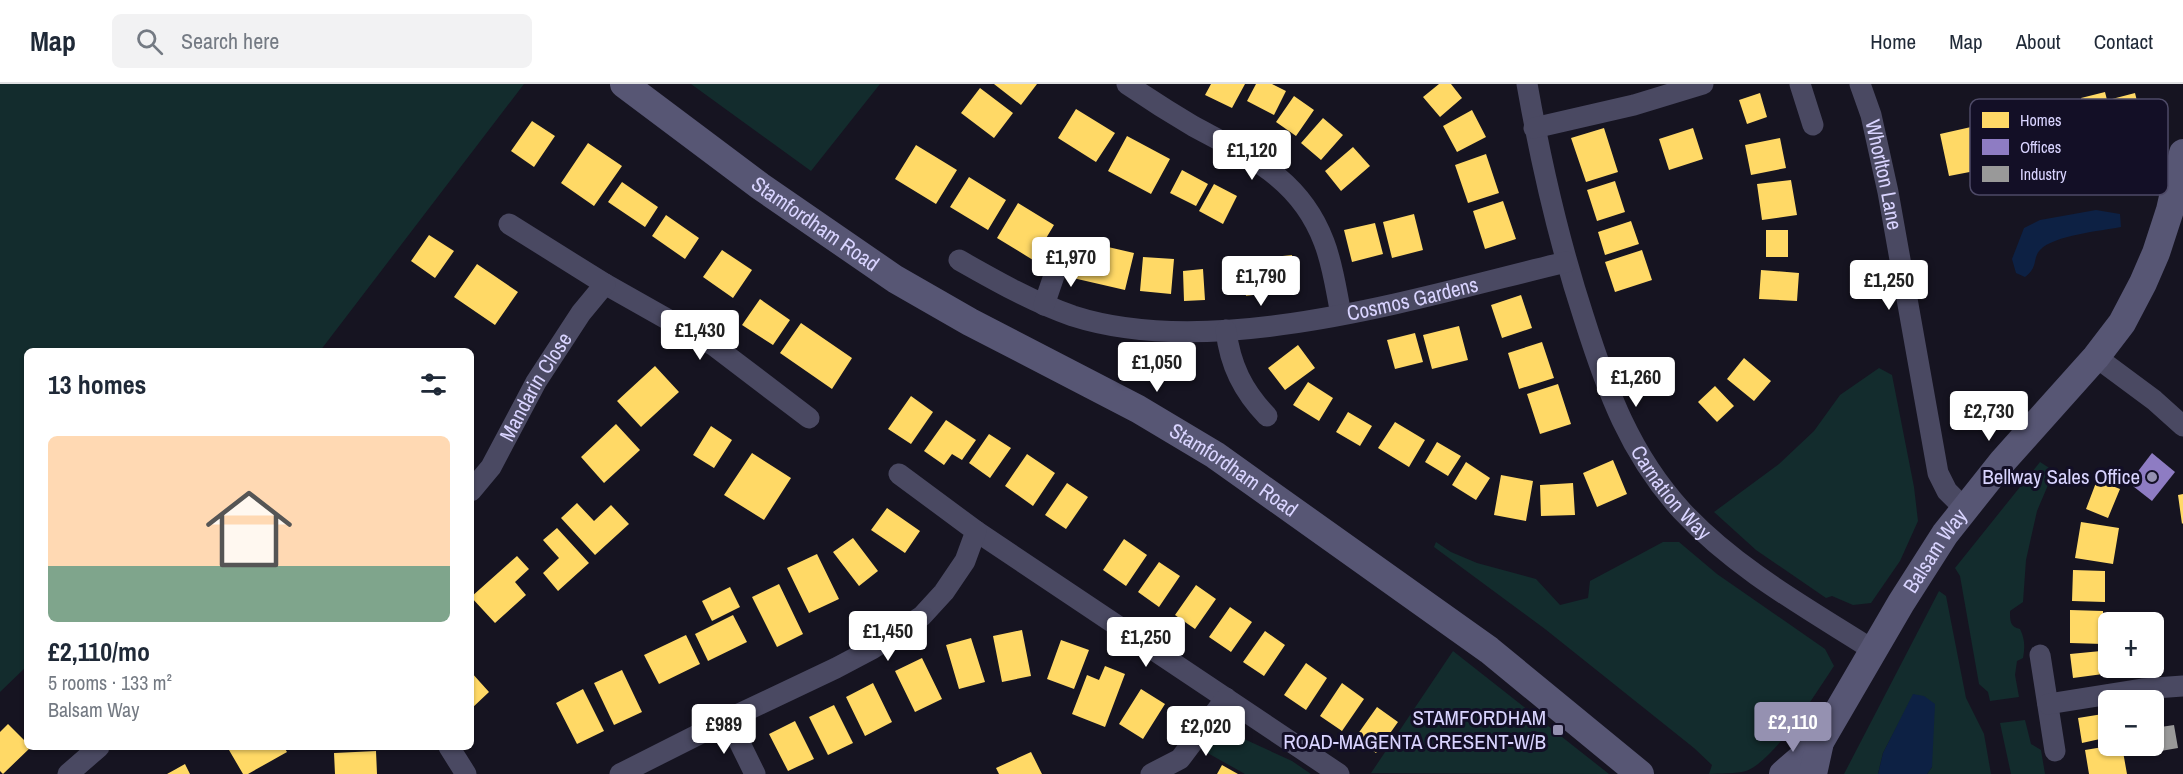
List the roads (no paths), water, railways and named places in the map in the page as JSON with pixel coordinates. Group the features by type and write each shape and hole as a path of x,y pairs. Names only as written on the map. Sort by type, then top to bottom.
{"main road":[{"name":"Stamfordham Road","path":"624,84 760,186 895,279 970,322 1138,409 1215,455 1489,650 1640,774"},
{"name":"Balsam Way","path":"1813,774 1820,742 1927,561 1964,508 2096,357 2122,323 2156,254 2170,210 2183,153"},
{"name":"Balsam Way","path":"1783,774 1820,742"}],"street":[{"path":"1127,84 1157,104 1268,168 1298,194 1325,243 1341,314"},
{"name":"Carnation Way","path":"1527,84 1534,128 1566,262 1608,392 1630,439 1662,487 1707,535 1777,590 1873,650"},
{"path":"1534,128 1635,105 1703,84"},
{"path":"1800,84 1813,125"},
{"name":"Whorlton Lane","path":"1860,84 1871,115 1888,192 1938,473 1947,491 1964,508"},
{"path":"509,224 605,284 713,345 809,418"},
{"path":"1044,305 1060,258"},
{"name":"Cosmos Gardens","path":"959,260 1044,305 1075,316 1146,329 1226,330 1262,327 1341,314 1566,262"},
{"name":"Mandarin Close","path":"474,487 491,467 536,382 581,313 605,284"},
{"path":"1226,330 1228,350 1239,380 1255,404 1267,416"},
{"path":"2096,357 2154,400 2183,426"},
{"path":"899,474 975,531 1339,774"},
{"path":"620,774 836,668 872,649 922,616 944,592 965,561 975,531"},
{"path":"2040,655 2055,751"},
{"path":"2048,704 2142,689 2183,686"},
{"path":"1151,774 1180,759 1226,698"},
{"path":"728,719 755,774"},
{"path":"68,774 96,750"},
{"path":"451,750 466,774"}],"water":[{"path":"2096,210 2120,214 2121,227 2078,234 2056,241 2040,250 2034,266 2025,277 2016,273 2012,259 2024,228 2040,220"},
{"path":"1913,694 1924,696 1935,704 1932,767 1927,774 1878,774 1883,753"}],"place":[{"name":"Bellway Sales Office","path":"2152,477"},
{"name":"STAMFORDHAM ROAD-MAGENTA CRESENT-W/B","path":"1558,730"}]}
